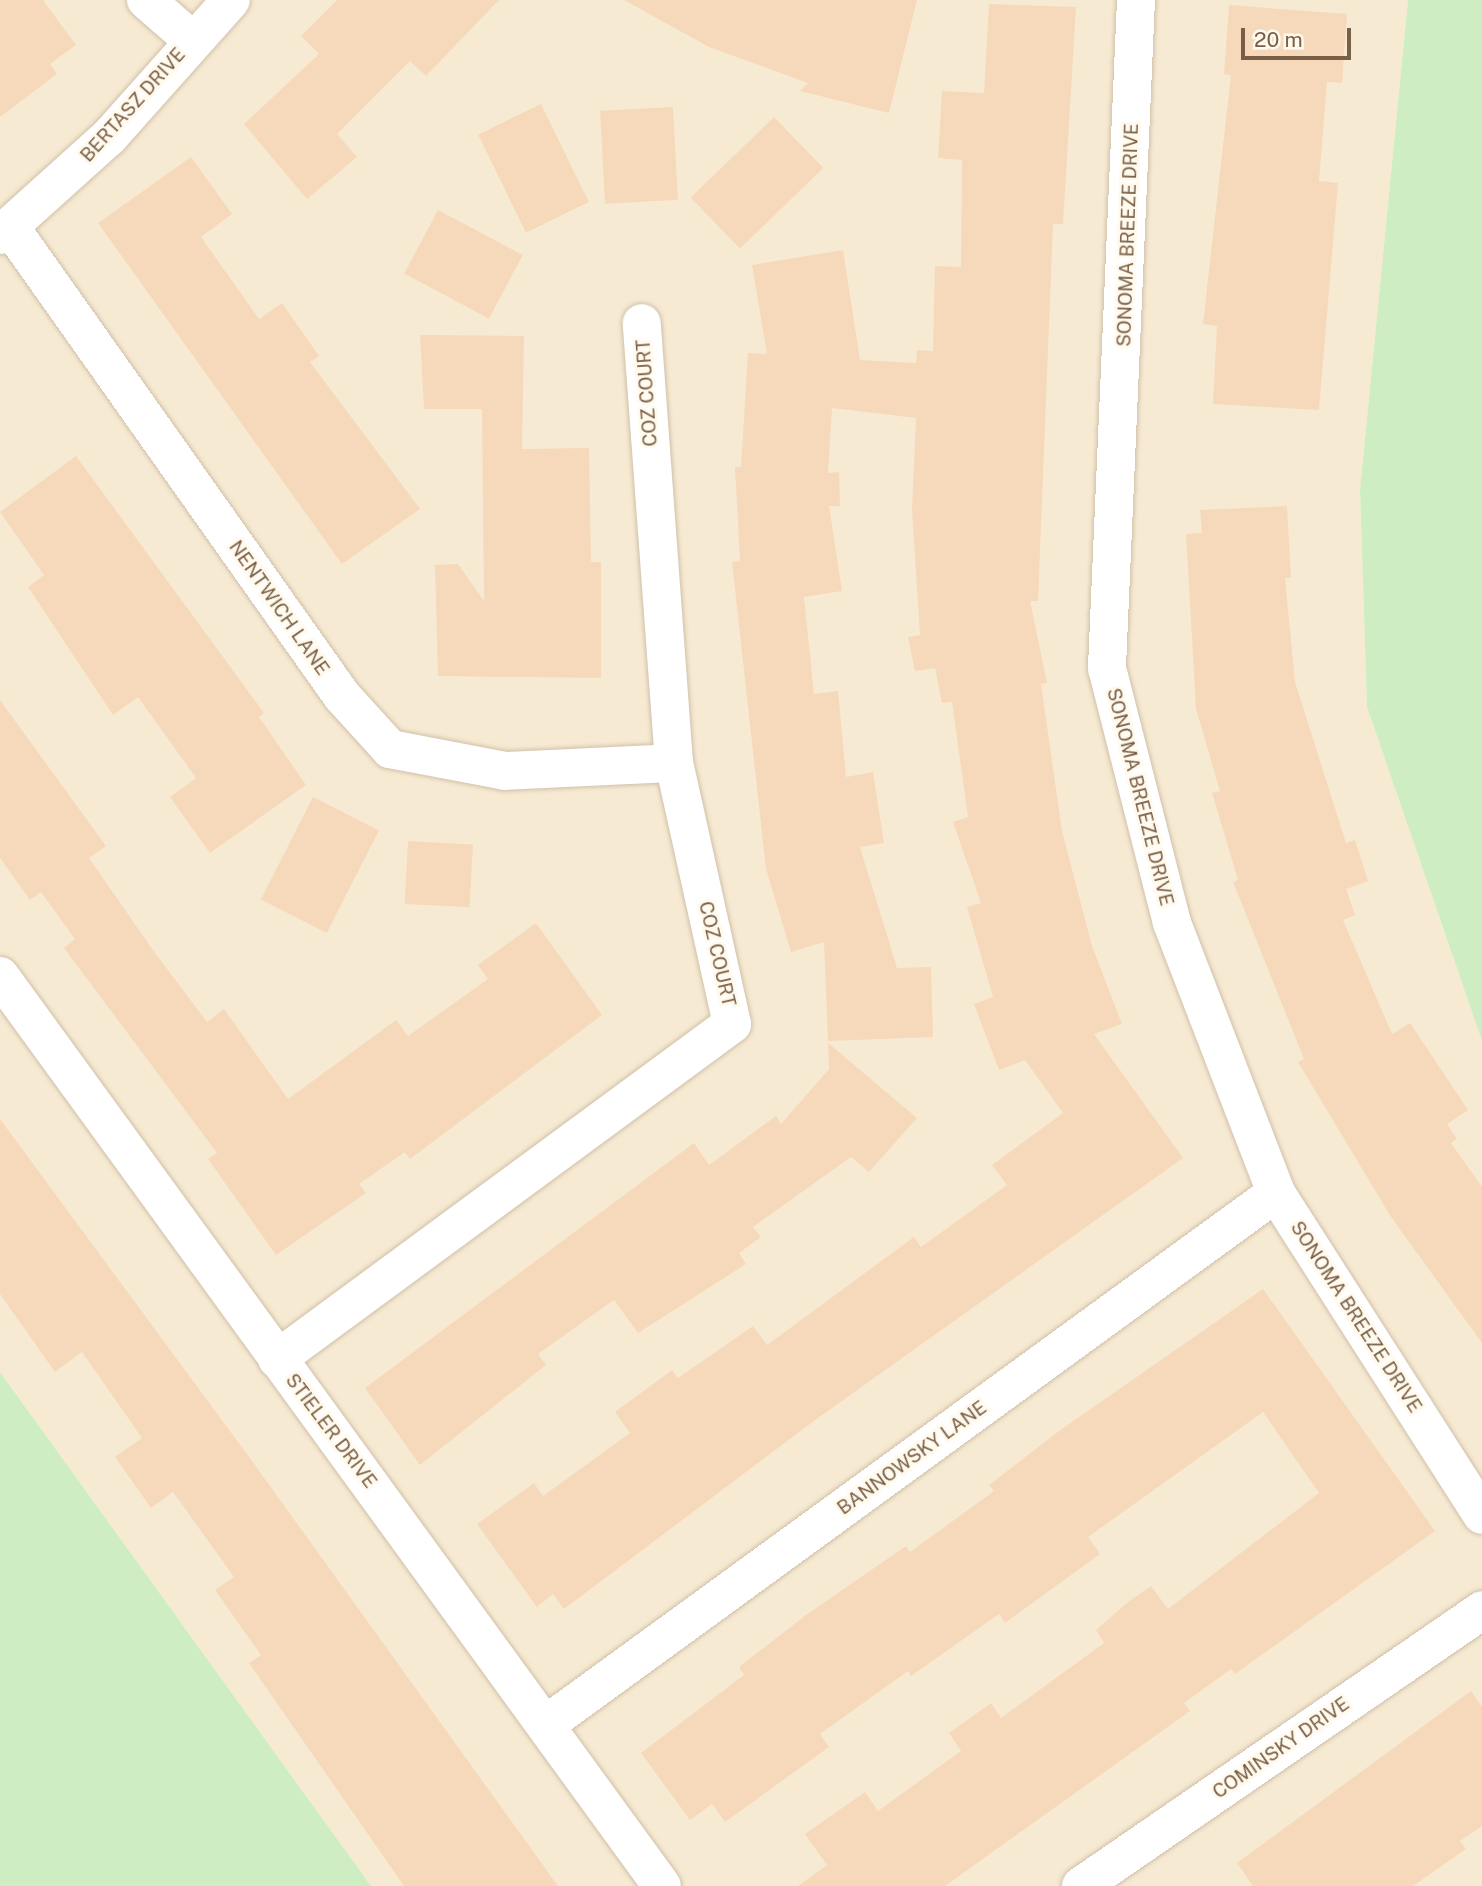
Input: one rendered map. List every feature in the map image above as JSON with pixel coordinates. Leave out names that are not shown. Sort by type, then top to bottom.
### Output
[{"type":"street","points":[[146,0],[192,40]]},
{"type":"street","name":"BERTASZ DRIVE","points":[[5,231],[109,137],[192,40],[231,0]]},
{"type":"street","name":"SONOMA BREEZE DRIVE","points":[[1136,0],[1107,668],[1172,923],[1276,1193],[1482,1515]]},
{"type":"street","name":"NENTWICH LANE","points":[[5,231],[342,696],[390,749],[505,771],[674,763]]},
{"type":"street","name":"COZ COURT","points":[[277,1359],[733,1024],[674,763],[642,323]]},
{"type":"street","name":"STIELER DRIVE","points":[[0,976],[277,1359],[548,1723],[662,1886]]},
{"type":"street","name":"BANNOWSKY LANE","points":[[548,1723],[1276,1193]]},
{"type":"street","name":"COMINSKY DRIVE","points":[[1081,1886],[1482,1609]]},
{"type":"shaded area","points":[[0,0],[1408,0],[1360,490],[1367,707],[1482,1041],[1482,1886],[371,1886],[0,1372]]},
{"type":"green space","points":[[1408,0],[1482,0],[1482,1041],[1367,707],[1360,490]]},
{"type":"green space","points":[[0,1372],[371,1886],[0,1886]]},
{"type":"building","points":[[0,0],[43,0],[76,45],[50,64],[57,74],[0,117]]},
{"type":"building","points":[[337,0],[499,0],[426,76],[410,61],[337,134],[357,157],[307,199],[244,124],[319,54],[301,36]]},
{"type":"building","points":[[624,0],[917,0],[889,113],[800,91],[808,83],[709,47]]},
{"type":"building","points":[[989,4],[1076,7],[1063,224],[1053,224],[1038,601],[1030,601],[1047,683],[1041,684],[1062,831],[1092,946],[1122,1024],[1094,1034],[1183,1158],[818,1418],[564,1609],[553,1594],[537,1607],[477,1524],[534,1483],[543,1496],[630,1433],[615,1412],[672,1370],[678,1378],[753,1326],[767,1345],[914,1237],[921,1247],[1007,1185],[992,1165],[1063,1113],[1025,1060],[999,1070],[974,1004],[993,997],[967,907],[981,903],[953,822],[968,817],[952,702],[942,703],[935,668],[915,671],[908,637],[920,635],[912,510],[916,418],[832,408],[828,473],[839,472],[840,506],[829,506],[842,591],[804,597],[814,694],[838,691],[846,777],[873,772],[884,843],[860,847],[897,968],[931,967],[933,1037],[828,1041],[824,942],[791,952],[766,869],[732,562],[740,561],[735,467],[741,467],[748,353],[767,354],[752,265],[843,250],[860,360],[916,363],[917,350],[933,351],[935,266],[961,267],[962,160],[938,158],[942,91],[984,93]]},
{"type":"building","points":[[1229,5],[1347,14],[1342,83],[1327,82],[1319,181],[1338,183],[1319,410],[1213,404],[1217,326],[1203,324],[1231,75],[1224,74]]},
{"type":"building","points":[[541,104],[589,202],[526,233],[478,135]]},
{"type":"building","points":[[673,107],[678,200],[605,204],[600,111]]},
{"type":"building","points":[[774,117],[823,168],[740,249],[691,198]]},
{"type":"building","points":[[191,157],[232,214],[201,237],[259,319],[282,303],[319,356],[310,362],[420,509],[342,564],[98,223]]},
{"type":"building","points":[[438,210],[523,255],[489,319],[404,274]]},
{"type":"building","points":[[420,335],[524,336],[522,449],[589,448],[591,562],[601,562],[601,678],[438,676],[435,565],[458,564],[484,601],[482,409],[424,409]]},
{"type":"building","points":[[76,456],[264,713],[259,717],[306,785],[210,853],[170,797],[196,778],[138,697],[113,715],[28,587],[44,575],[0,512]]},
{"type":"building","points":[[1287,506],[1291,578],[1285,578],[1295,682],[1346,843],[1355,840],[1368,881],[1346,889],[1355,915],[1343,920],[1392,1034],[1410,1023],[1468,1110],[1447,1124],[1457,1139],[1451,1143],[1482,1187],[1482,1343],[1391,1217],[1298,1062],[1304,1059],[1233,882],[1238,880],[1212,793],[1220,791],[1196,709],[1186,534],[1202,533],[1200,510]]},
{"type":"building","points":[[0,700],[106,846],[89,858],[155,953],[207,1022],[224,1009],[288,1099],[396,1020],[408,1036],[488,979],[478,965],[536,923],[602,1015],[410,1159],[405,1152],[359,1184],[366,1193],[276,1255],[208,1159],[217,1153],[64,948],[75,939],[41,892],[30,900],[0,858]]},
{"type":"building","points":[[313,797],[379,831],[327,933],[261,899]]},
{"type":"building","points":[[408,841],[473,844],[470,907],[405,904]]},
{"type":"building","points":[[828,1043],[917,1118],[869,1172],[851,1157],[753,1227],[761,1237],[739,1253],[746,1264],[638,1333],[614,1300],[538,1354],[546,1365],[420,1465],[365,1388],[694,1143],[709,1165],[776,1116],[781,1124],[829,1069]]},
{"type":"building","points":[[0,1119],[252,1461],[558,1886],[404,1886],[249,1663],[261,1655],[215,1590],[234,1577],[173,1492],[151,1508],[115,1457],[142,1438],[82,1352],[55,1372],[0,1294]]},
{"type":"building","points":[[1263,1289],[1435,1531],[1235,1674],[1231,1669],[1184,1703],[1190,1711],[945,1886],[798,1886],[827,1865],[805,1834],[865,1792],[878,1811],[961,1751],[949,1733],[991,1703],[1001,1718],[1104,1643],[1096,1630],[1128,1602],[1151,1586],[1168,1609],[1319,1493],[1263,1412],[1088,1537],[1100,1554],[1005,1623],[999,1614],[911,1676],[908,1671],[820,1734],[829,1747],[725,1822],[712,1804],[690,1820],[641,1753],[744,1675],[739,1667],[806,1615],[906,1546],[910,1552],[994,1491],[989,1485],[1059,1431]]},
{"type":"building","points":[[1471,1691],[1482,1707],[1482,1826],[1460,1841],[1466,1849],[1413,1886],[1253,1886],[1237,1863]]}]
